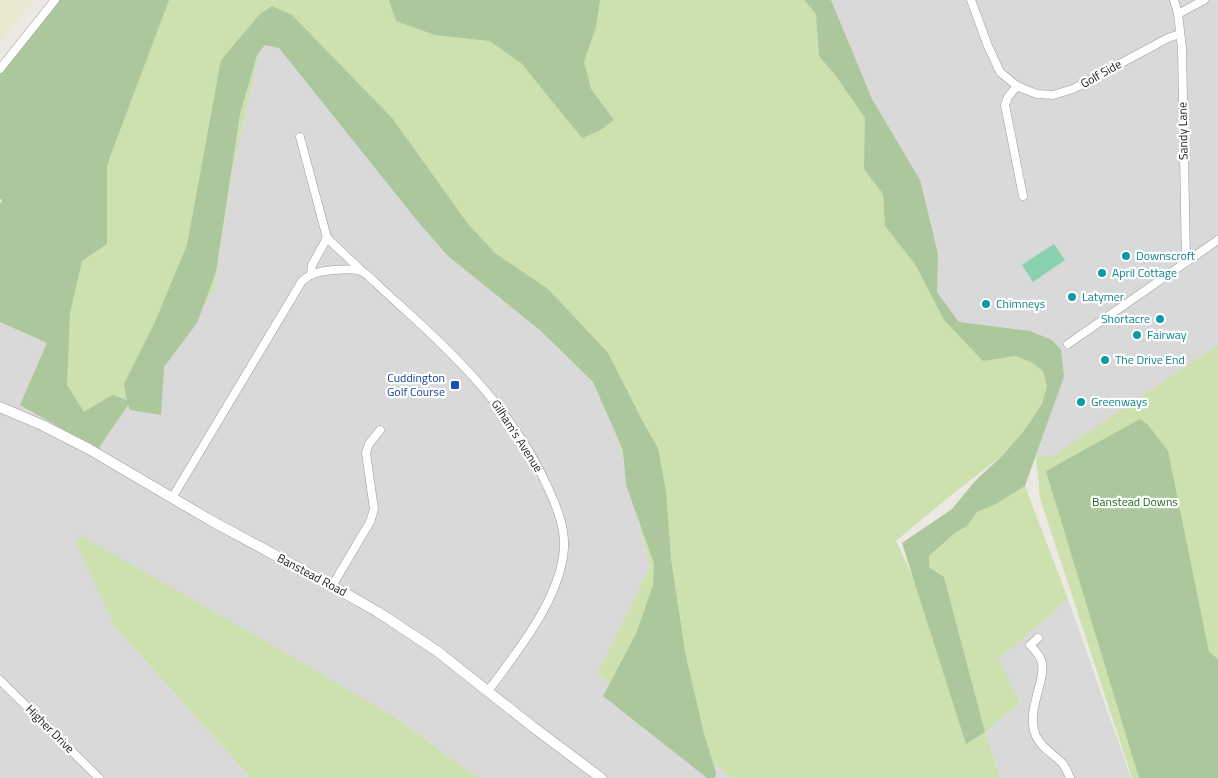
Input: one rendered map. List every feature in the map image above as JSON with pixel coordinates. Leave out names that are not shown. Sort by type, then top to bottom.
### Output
[{"type":"street","points":[[0,69],[55,0]]},
{"type":"street","name":"Golf Side","points":[[971,0],[1000,72],[1017,86],[1045,95],[1063,93],[1073,89],[1168,38],[1180,34]]},
{"type":"street","name":"Sandy Lane","points":[[1174,0],[1178,14],[1182,48],[1186,262]]},
{"type":"street","points":[[1178,14],[1204,0]]},
{"type":"street","points":[[1017,86],[1008,97],[1005,105],[1024,196]]},
{"type":"street","points":[[300,137],[327,238],[312,265],[311,275]]},
{"type":"street","name":"Gilham's Avenue","points":[[327,238],[423,326],[488,393],[517,432],[536,464],[561,520],[564,535],[562,563],[550,596],[531,632],[513,659],[488,690]]},
{"type":"street","points":[[1068,344],[1218,240]]},
{"type":"street","points":[[172,498],[302,282],[311,275],[326,271],[342,269],[362,271]]},
{"type":"street","name":"Banstead Road","points":[[0,408],[64,436],[218,525],[378,612],[437,651],[601,778]]},
{"type":"street","points":[[332,586],[373,516],[374,509],[366,453],[369,444],[380,430]]},
{"type":"street","points":[[1038,638],[1030,645],[1038,654],[1043,666],[1032,716],[1033,725],[1039,741],[1062,764],[1070,778]]},
{"type":"street","name":"Higher Drive","points":[[0,680],[99,778]]},
{"type":"shaded area","points":[[824,0],[1218,0],[1218,345],[1051,458],[1036,456],[1064,377],[983,361],[929,289]]},
{"type":"shaded area","points":[[265,27],[572,343],[608,399],[650,567],[597,674],[732,778],[478,778],[396,718],[115,627],[251,778],[0,778],[0,322],[47,343],[21,405],[131,401],[214,290],[232,172]]},
{"type":"shaded area","points":[[1068,599],[1131,778],[1000,778],[985,732],[1020,703],[998,659]]},
{"type":"green space","points":[[0,0],[35,0],[0,43]]},
{"type":"green space","points":[[51,0],[169,0],[107,165],[107,244],[82,261],[70,313],[67,385],[84,412],[112,395],[127,400],[124,384],[155,322],[187,245],[221,60],[260,14],[272,6],[292,15],[392,118],[468,224],[495,253],[548,289],[608,353],[658,448],[666,491],[671,559],[685,652],[703,730],[716,773],[715,778],[707,778],[603,696],[636,634],[653,585],[654,563],[626,485],[623,450],[593,382],[541,331],[448,256],[419,223],[279,48],[265,45],[257,55],[240,114],[216,272],[197,323],[164,367],[161,415],[130,410],[128,405],[98,449],[20,405],[47,343],[0,322],[0,204],[2,200],[0,199],[0,66]]},
{"type":"green space","points":[[119,0],[824,0],[929,289],[983,361],[1016,356],[1033,363],[1043,371],[1047,386],[1042,404],[1026,428],[1004,454],[896,541],[984,728],[944,577],[929,567],[929,556],[955,533],[967,526],[977,512],[996,504],[1025,486],[1068,599],[999,659],[1020,703],[985,732],[1000,778],[732,778],[597,674],[650,567],[608,399],[572,343],[265,28],[232,172],[214,290],[173,354],[104,421],[20,405],[47,343]]},
{"type":"green space","points":[[389,0],[600,0],[596,27],[584,62],[591,89],[614,120],[599,131],[582,138],[522,64],[490,41],[435,35],[396,21]]},
{"type":"green space","points":[[804,0],[831,0],[872,99],[920,180],[938,254],[937,292],[959,322],[1030,331],[1052,340],[1061,350],[1064,377],[1025,486],[996,504],[977,512],[967,526],[955,533],[929,556],[929,567],[944,577],[985,732],[966,744],[902,543],[952,509],[975,481],[1004,454],[1026,428],[1042,404],[1047,386],[1043,371],[1033,363],[1016,356],[983,361],[944,320],[915,264],[885,226],[883,194],[864,169],[865,118],[836,76],[819,56],[816,14]]},
{"type":"green space","points":[[1054,244],[1065,260],[1033,282],[1022,265]]},
{"type":"green space","name":"Banstead Downs","points":[[1218,345],[1218,778],[1132,778],[1040,498],[1036,456],[1051,457]]},
{"type":"green space","name":"Banstead Downs","points":[[1140,419],[1148,425],[1168,451],[1209,652],[1218,659],[1218,778],[1139,778],[1046,471]]},
{"type":"green space","points":[[80,535],[396,718],[478,778],[251,778],[115,627],[76,543]]},
{"type":"place","name":"Downscroft","points":[[1126,256]]},
{"type":"place","name":"April Cottage","points":[[1102,273]]},
{"type":"place","name":"Latymer","points":[[1072,297]]},
{"type":"place","name":"Chimneys","points":[[986,304]]},
{"type":"place","name":"Shortacre","points":[[1160,319]]},
{"type":"place","name":"Fairway","points":[[1137,335]]},
{"type":"place","name":"The Drive End","points":[[1105,360]]},
{"type":"place","name":"Cuddington Golf Course","points":[[455,385]]},
{"type":"place","name":"Greenways","points":[[1081,402]]}]
